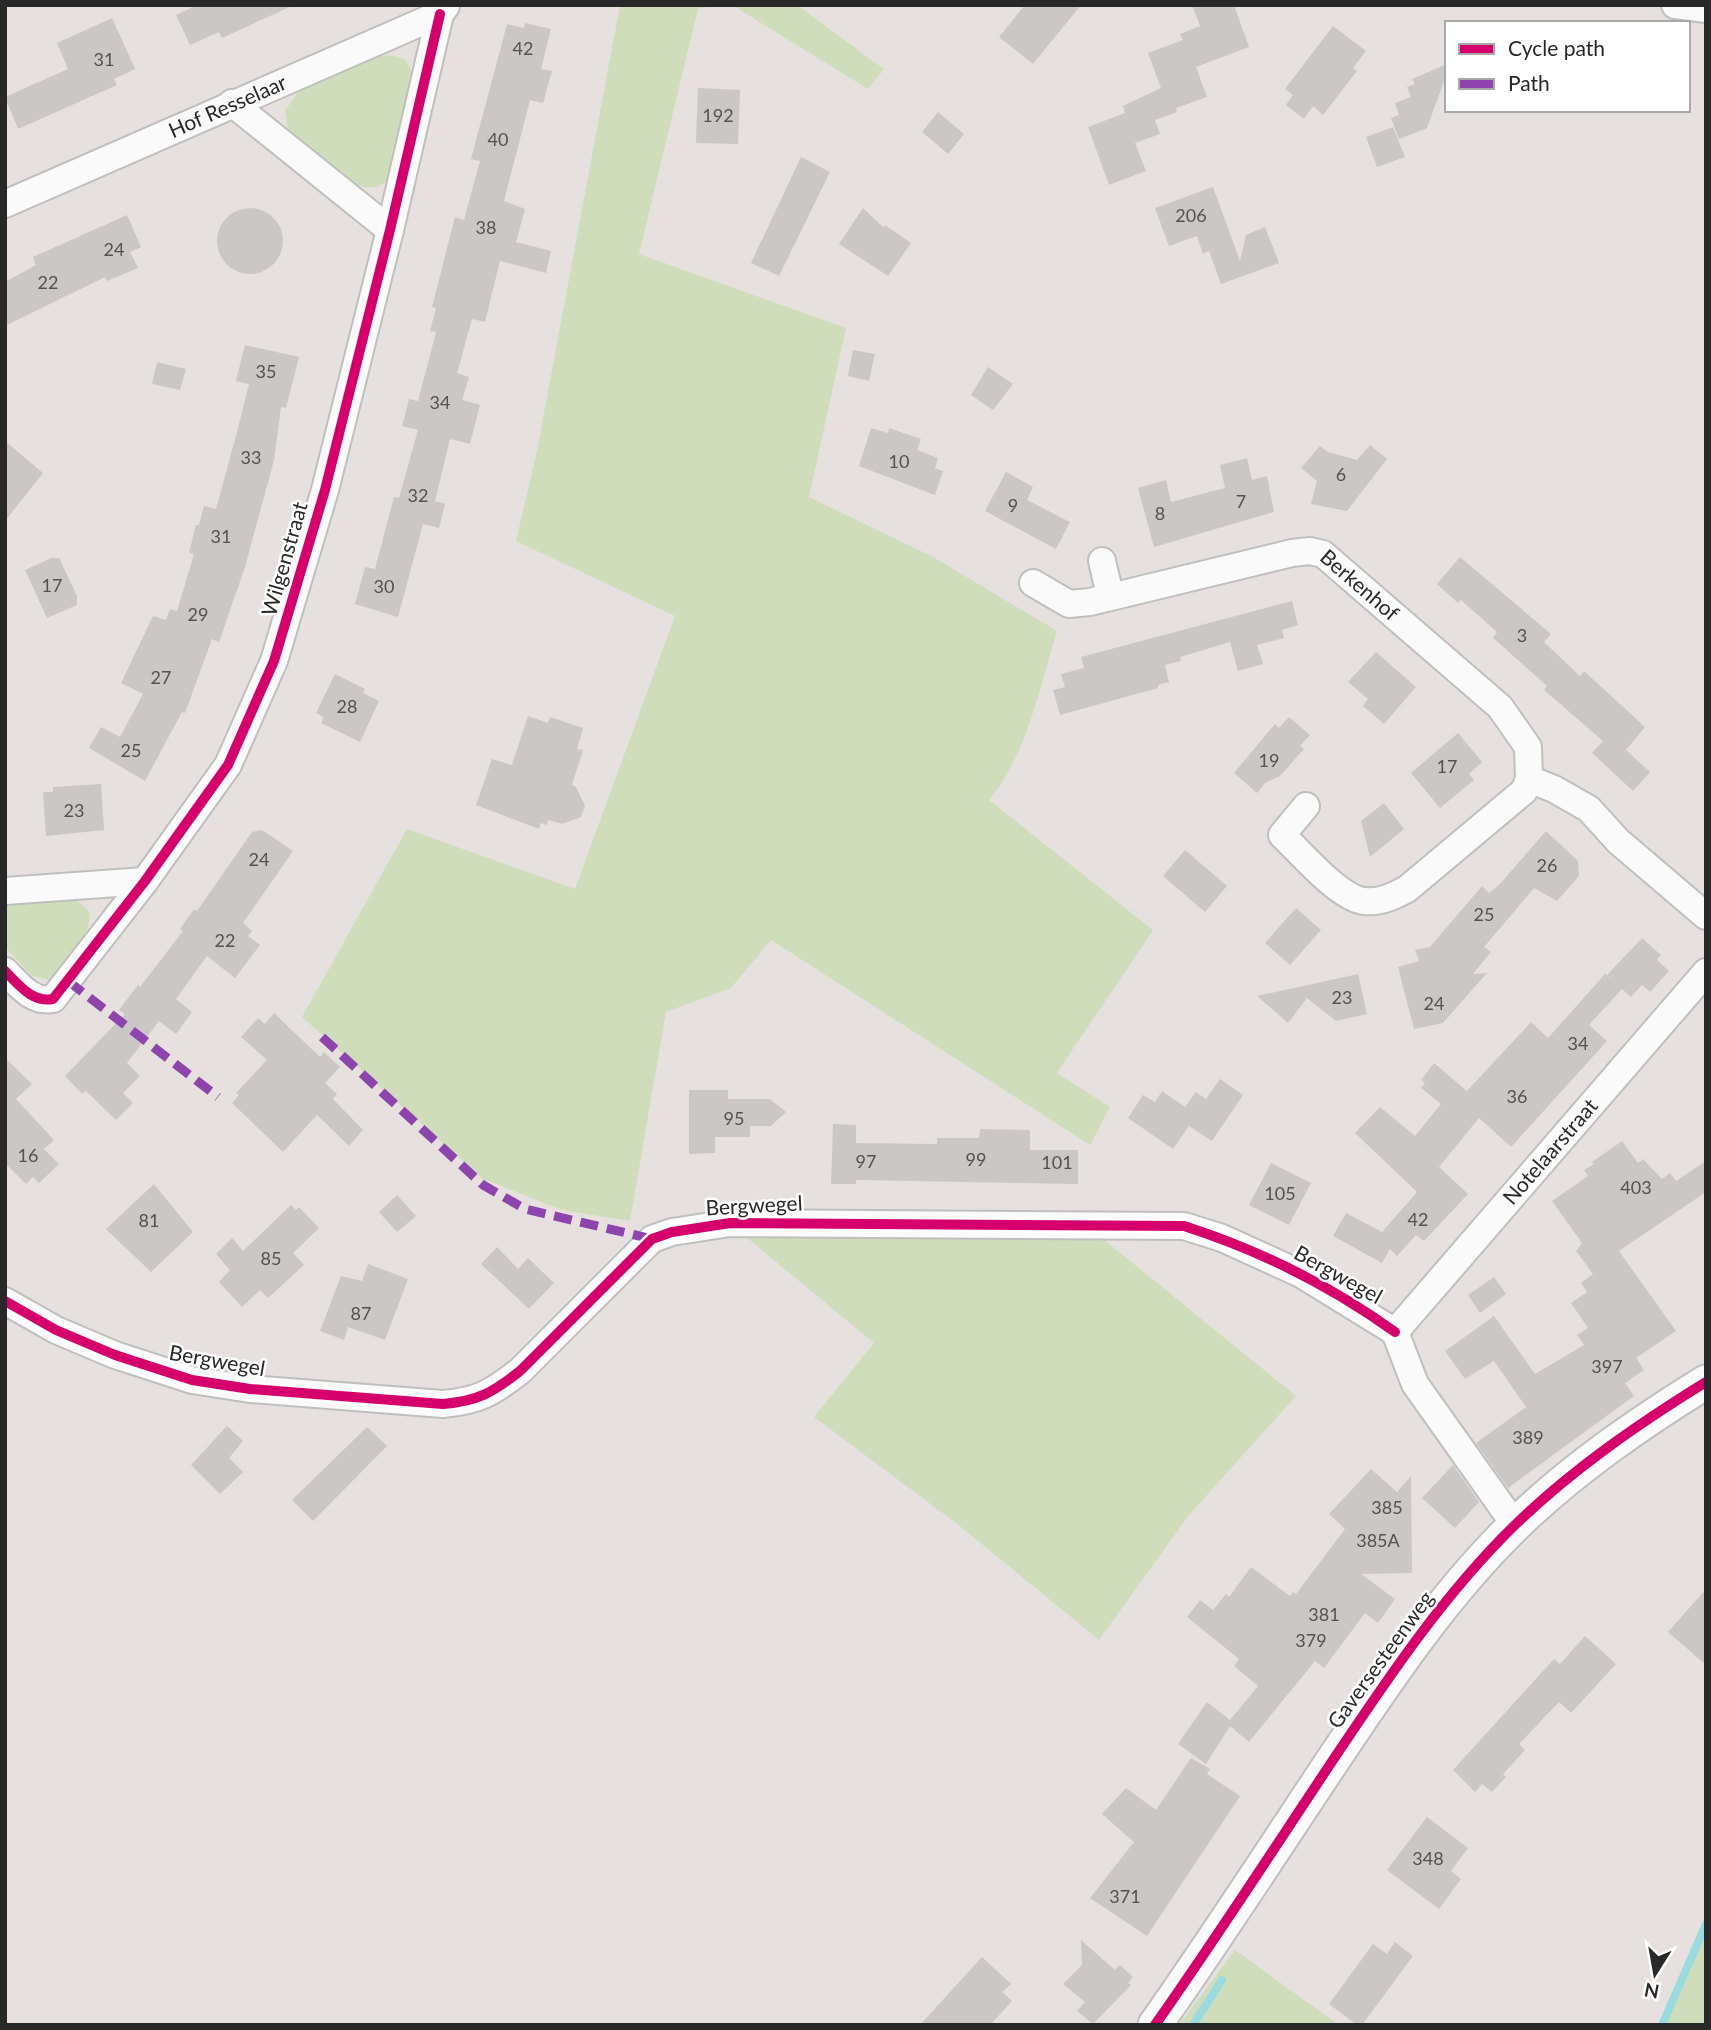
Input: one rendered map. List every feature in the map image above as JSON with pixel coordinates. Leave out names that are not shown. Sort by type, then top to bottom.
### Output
[{"type":"street","points":[[1675,5],[1706,9]]},
{"type":"street","name":"Hof Resselaar","points":[[5,204],[444,10]]},
{"type":"street","name":"Wilgenstraat","points":[[5,971],[27,994],[43,1001],[53,999],[145,881],[228,765],[274,661],[325,490],[444,10]]},
{"type":"street","points":[[232,103],[390,230]]},
{"type":"street","name":"Berkenhof","points":[[1033,583],[1069,604],[1090,602],[1292,553],[1310,551],[1323,554],[1500,707],[1528,747],[1529,779]]},
{"type":"street","points":[[1102,561],[1110,596]]},
{"type":"street","points":[[1306,806],[1282,835],[1345,893],[1364,901],[1387,900],[1407,890],[1510,803],[1524,791],[1529,779],[1555,789],[1589,809],[1618,841],[1706,916]]},
{"type":"street","points":[[5,891],[145,881]]},
{"type":"street","name":"Notelaarstraat","points":[[1395,1332],[1706,972]]},
{"type":"street","name":"Bergwegel","points":[[5,1301],[55,1330],[108,1352],[192,1380],[250,1389],[443,1404],[474,1401],[499,1387],[520,1371],[652,1240],[672,1232],[730,1223],[1184,1226],[1222,1238],[1301,1275],[1395,1332],[1415,1384],[1515,1525]]},
{"type":"street","name":"Gaversesteenweg","points":[[1155,2025],[1404,1655],[1460,1585],[1515,1525],[1580,1467],[1706,1382]]},
{"type":"green space","points":[[620,5],[716,5],[698,9],[639,254],[846,328],[809,497],[933,557],[1057,631],[1023,741],[1002,782],[989,800],[1153,930],[1057,1073],[1110,1107],[1090,1145],[771,940],[731,988],[666,1012],[630,1221],[562,1210],[483,1179],[302,1017],[407,829],[575,889],[675,616],[516,541],[537,451]]},
{"type":"green space","points":[[732,5],[797,5],[884,69],[868,89]]},
{"type":"green space","points":[[389,55],[405,59],[413,73],[391,175],[381,185],[368,187],[355,184],[341,176],[294,136],[288,129],[285,111],[298,92],[375,57]]},
{"type":"green space","points":[[71,898],[86,908],[89,916],[89,925],[84,935],[49,980],[31,975],[5,947],[5,900]]},
{"type":"green space","points":[[740,1232],[1097,1234],[1296,1396],[1189,1515],[1099,1640],[956,1523],[814,1417],[874,1343]]},
{"type":"green space","points":[[1706,1924],[1706,2025],[1662,2025],[1667,2014]]},
{"type":"green space","points":[[1235,1950],[1339,2025],[1179,2025]]},
{"type":"building","points":[[197,5],[294,5],[222,38],[219,32],[190,45],[176,15]]},
{"type":"building","points":[[1025,5],[1081,5],[1033,64],[999,37]]},
{"type":"building","points":[[1192,5],[1234,5],[1249,47],[1196,67],[1207,97],[1176,108],[1177,112],[1155,120],[1160,134],[1135,143],[1146,171],[1109,185],[1088,127],[1125,113],[1123,106],[1161,88],[1148,53],[1183,40],[1180,34],[1200,26]]},
{"type":"building","points":[[112,18],[135,69],[114,79],[117,85],[18,129],[5,97],[68,69],[57,43]]},
{"type":"building","points":[[525,23],[551,29],[541,69],[552,71],[543,103],[530,100],[504,201],[525,209],[516,242],[551,251],[546,273],[500,261],[485,322],[472,319],[457,373],[469,377],[462,400],[480,405],[470,444],[450,439],[435,501],[445,504],[439,528],[423,524],[398,617],[355,604],[365,567],[375,569],[394,497],[399,498],[418,430],[402,426],[409,399],[418,401],[436,332],[430,331],[436,308],[432,307],[455,217],[464,220],[480,161],[471,159],[507,24],[524,28]]},
{"type":"building","points":[[1333,26],[1366,51],[1353,68],[1357,71],[1323,115],[1313,106],[1304,119],[1286,105],[1293,95],[1285,89]]},
{"type":"building","points":[[1445,65],[1445,78],[1427,128],[1399,139],[1391,118],[1399,115],[1395,103],[1411,97],[1407,87],[1415,84],[1412,79]]},
{"type":"building","points":[[698,88],[740,90],[738,144],[696,143]]},
{"type":"building","points":[[938,112],[964,134],[948,154],[922,132]]},
{"type":"building","points":[[1393,127],[1405,157],[1377,167],[1366,137]]},
{"type":"building","points":[[801,157],[830,172],[779,276],[751,263]]},
{"type":"building","points":[[1213,187],[1240,261],[1246,235],[1265,227],[1279,263],[1221,284],[1209,251],[1203,254],[1197,236],[1169,246],[1155,208]]},
{"type":"building","points":[[250,208],[263,211],[273,218],[280,228],[283,241],[280,254],[273,264],[263,271],[250,274],[237,271],[227,264],[220,254],[217,241],[220,228],[227,218],[237,211]]},
{"type":"building","points":[[863,208],[884,228],[885,225],[911,243],[888,276],[839,244]]},
{"type":"building","points":[[127,215],[141,247],[130,252],[138,268],[107,281],[105,277],[5,326],[5,282],[36,265],[33,257]]},
{"type":"building","points":[[245,345],[299,357],[286,408],[281,407],[274,460],[245,567],[219,642],[212,639],[185,713],[182,712],[145,781],[89,748],[101,727],[120,737],[143,694],[121,683],[153,616],[166,620],[170,609],[177,611],[194,554],[189,553],[196,525],[199,525],[204,506],[216,509],[237,432],[249,384],[236,381]]},
{"type":"building","points":[[853,350],[875,354],[869,381],[848,376]]},
{"type":"building","points":[[157,362],[186,369],[180,390],[152,384]]},
{"type":"building","points":[[988,367],[1013,384],[993,410],[971,395]]},
{"type":"building","points":[[871,428],[888,433],[889,428],[921,439],[917,450],[938,458],[935,468],[943,471],[935,495],[859,466]]},
{"type":"building","points":[[5,441],[43,473],[5,521]]},
{"type":"building","points":[[1370,445],[1387,459],[1347,511],[1311,504],[1317,481],[1301,468],[1320,446],[1328,452],[1357,460]]},
{"type":"building","points":[[1247,458],[1252,480],[1267,476],[1274,512],[1154,547],[1138,488],[1166,480],[1171,502],[1225,488],[1220,465]]},
{"type":"building","points":[[1006,472],[1033,487],[1027,500],[1070,522],[1056,549],[985,511]]},
{"type":"building","points":[[1460,557],[1551,634],[1544,642],[1580,676],[1584,671],[1645,727],[1626,750],[1650,772],[1633,791],[1592,753],[1603,741],[1544,690],[1547,686],[1493,638],[1497,632],[1461,600],[1458,603],[1437,584]]},
{"type":"building","points":[[51,558],[59,558],[77,596],[77,605],[47,618],[25,570]]},
{"type":"building","points":[[1292,601],[1298,625],[1282,630],[1284,638],[1257,645],[1263,664],[1238,671],[1230,642],[1180,657],[1181,661],[1165,665],[1169,682],[1158,685],[1158,688],[1060,715],[1053,690],[1065,687],[1061,674],[1084,668],[1081,657]]},
{"type":"building","points":[[1376,652],[1416,687],[1384,724],[1363,706],[1368,699],[1348,682]]},
{"type":"building","points":[[335,674],[365,689],[363,693],[379,701],[360,742],[321,723],[324,717],[316,713]]},
{"type":"building","points":[[528,716],[548,723],[550,717],[583,728],[577,749],[583,750],[572,785],[576,787],[585,806],[581,817],[562,824],[548,820],[547,825],[541,823],[539,829],[476,805],[492,759],[512,765]]},
{"type":"building","points":[[1289,717],[1310,735],[1300,746],[1304,749],[1280,776],[1265,783],[1257,793],[1234,773],[1275,724],[1279,728]]},
{"type":"building","points":[[1458,733],[1482,762],[1469,774],[1474,780],[1440,808],[1411,773]]},
{"type":"building","points":[[101,784],[104,830],[46,836],[43,792],[53,792],[53,787]]},
{"type":"building","points":[[1384,803],[1404,829],[1370,857],[1361,821]]},
{"type":"building","points":[[262,830],[293,851],[243,923],[252,931],[248,936],[260,945],[235,978],[207,956],[176,999],[192,1012],[176,1034],[159,1021],[127,1063],[140,1076],[123,1093],[133,1103],[116,1120],[86,1091],[82,1094],[65,1076],[125,1014],[119,1010],[183,931],[180,929],[194,909],[197,911],[252,832]]},
{"type":"building","points":[[1546,831],[1578,861],[1579,876],[1557,901],[1534,888],[1484,947],[1491,952],[1473,974],[1487,973],[1443,1023],[1414,1029],[1398,967],[1419,961],[1415,950],[1430,947],[1482,886],[1489,893],[1500,884]]},
{"type":"building","points":[[1185,850],[1227,886],[1205,912],[1163,876]]},
{"type":"building","points":[[1296,908],[1321,930],[1290,965],[1265,943]]},
{"type":"building","points":[[1642,938],[1661,955],[1657,960],[1669,971],[1650,992],[1642,985],[1631,997],[1622,989],[1589,1025],[1607,1041],[1511,1147],[1479,1118],[1439,1167],[1468,1194],[1424,1241],[1416,1235],[1397,1256],[1390,1249],[1382,1263],[1333,1236],[1346,1213],[1382,1232],[1417,1192],[1355,1133],[1380,1107],[1415,1136],[1441,1104],[1421,1088],[1425,1083],[1421,1080],[1434,1063],[1467,1091],[1531,1022],[1548,1038],[1605,974],[1615,982],[1607,975]]},
{"type":"building","points":[[1358,974],[1367,1014],[1336,1021],[1307,998],[1288,1023],[1257,996]]},
{"type":"building","points":[[274,1013],[320,1057],[324,1052],[340,1067],[325,1083],[337,1094],[333,1099],[363,1130],[349,1146],[317,1115],[283,1152],[232,1103],[239,1095],[236,1093],[267,1060],[241,1037],[258,1018],[265,1024]]},
{"type":"building","points":[[5,1058],[32,1084],[16,1099],[54,1140],[44,1149],[59,1164],[39,1183],[33,1177],[26,1184],[5,1163]]},
{"type":"building","points":[[1220,1079],[1243,1095],[1212,1141],[1189,1126],[1173,1149],[1128,1118],[1143,1095],[1155,1102],[1162,1091],[1185,1107],[1196,1092],[1206,1099]]},
{"type":"building","points":[[689,1090],[728,1090],[728,1099],[770,1099],[786,1112],[771,1126],[750,1126],[750,1137],[715,1137],[715,1153],[689,1154]]},
{"type":"building","points":[[833,1124],[856,1125],[856,1143],[937,1144],[937,1138],[979,1138],[980,1129],[1030,1130],[1030,1150],[1078,1150],[1078,1184],[856,1180],[856,1184],[831,1184]]},
{"type":"building","points":[[1622,1141],[1638,1163],[1643,1159],[1662,1179],[1670,1173],[1676,1181],[1706,1161],[1706,1192],[1619,1251],[1676,1331],[1636,1358],[1644,1370],[1625,1383],[1634,1396],[1508,1488],[1476,1443],[1526,1407],[1494,1361],[1465,1379],[1445,1351],[1494,1316],[1535,1374],[1584,1345],[1577,1335],[1588,1328],[1571,1303],[1587,1292],[1581,1283],[1593,1274],[1576,1251],[1582,1243],[1552,1201],[1588,1176],[1584,1170]]},
{"type":"building","points":[[1271,1163],[1311,1183],[1289,1225],[1249,1205]]},
{"type":"building","points":[[154,1184],[193,1232],[151,1272],[106,1229]]},
{"type":"building","points":[[397,1195],[416,1216],[397,1232],[379,1212]]},
{"type":"building","points":[[291,1205],[296,1210],[299,1207],[319,1228],[293,1253],[304,1265],[268,1298],[260,1290],[242,1307],[219,1282],[230,1270],[216,1254],[232,1238],[243,1251]]},
{"type":"building","points":[[497,1247],[518,1269],[528,1258],[554,1283],[529,1309],[481,1264]]},
{"type":"building","points":[[368,1264],[408,1279],[385,1340],[348,1327],[344,1340],[320,1331],[341,1276],[362,1281]]},
{"type":"building","points":[[1494,1277],[1506,1294],[1480,1313],[1468,1295]]},
{"type":"building","points":[[227,1426],[243,1441],[229,1458],[243,1472],[220,1494],[191,1465]]},
{"type":"building","points":[[367,1427],[387,1446],[313,1521],[292,1500]]},
{"type":"building","points":[[1453,1465],[1479,1502],[1455,1528],[1422,1498]]},
{"type":"building","points":[[1371,1469],[1397,1492],[1411,1476],[1412,1573],[1361,1574],[1395,1599],[1378,1623],[1365,1613],[1324,1668],[1315,1661],[1249,1742],[1230,1726],[1206,1764],[1178,1744],[1207,1702],[1230,1720],[1258,1686],[1234,1666],[1239,1659],[1187,1617],[1200,1600],[1213,1610],[1226,1594],[1229,1597],[1251,1567],[1290,1596],[1293,1592],[1296,1594],[1345,1529],[1329,1514]]},
{"type":"building","points":[[1706,1589],[1706,1665],[1668,1632]]},
{"type":"building","points":[[1585,1636],[1616,1664],[1571,1713],[1559,1702],[1519,1744],[1525,1750],[1503,1774],[1506,1777],[1492,1792],[1482,1784],[1475,1792],[1453,1770],[1554,1659],[1560,1664]]},
{"type":"building","points":[[1191,1758],[1210,1769],[1207,1774],[1240,1796],[1147,1936],[1090,1898],[1134,1842],[1102,1814],[1126,1788],[1156,1810]]},
{"type":"building","points":[[1427,1817],[1468,1848],[1451,1871],[1461,1879],[1439,1909],[1387,1870]]},
{"type":"building","points":[[1081,1940],[1115,1970],[1120,1965],[1133,1977],[1128,1983],[1131,1985],[1093,2024],[1077,2011],[1085,2002],[1063,1984],[1082,1965]]},
{"type":"building","points":[[1395,1942],[1413,1956],[1362,2025],[1357,2025],[1329,2004],[1373,1944],[1387,1954]]},
{"type":"building","points":[[982,1957],[1011,1984],[1002,1992],[1012,2001],[990,2025],[920,2025]]},
{"type":"waterway","points":[[1662,2025],[1706,1924]]},
{"type":"waterway","points":[[1193,2025],[1222,1980]]},
{"type":"marked path","points":[[68,981],[218,1097]]},
{"type":"marked path","points":[[322,1037],[483,1185],[525,1209],[652,1239]]},
{"type":"cycle path","points":[[5,971],[32,996],[45,1000],[53,999],[145,881],[228,765],[274,661],[325,490],[390,230],[440,14]]},
{"type":"cycle path","points":[[5,1301],[56,1330],[115,1355],[192,1380],[250,1389],[443,1404],[475,1398],[510,1379],[652,1239],[672,1232],[730,1223],[1184,1226],[1240,1246],[1294,1271],[1346,1299],[1395,1332]]},
{"type":"cycle path","points":[[1155,2025],[1377,1696],[1442,1606],[1490,1550],[1560,1485],[1631,1431],[1706,1382]]}]
